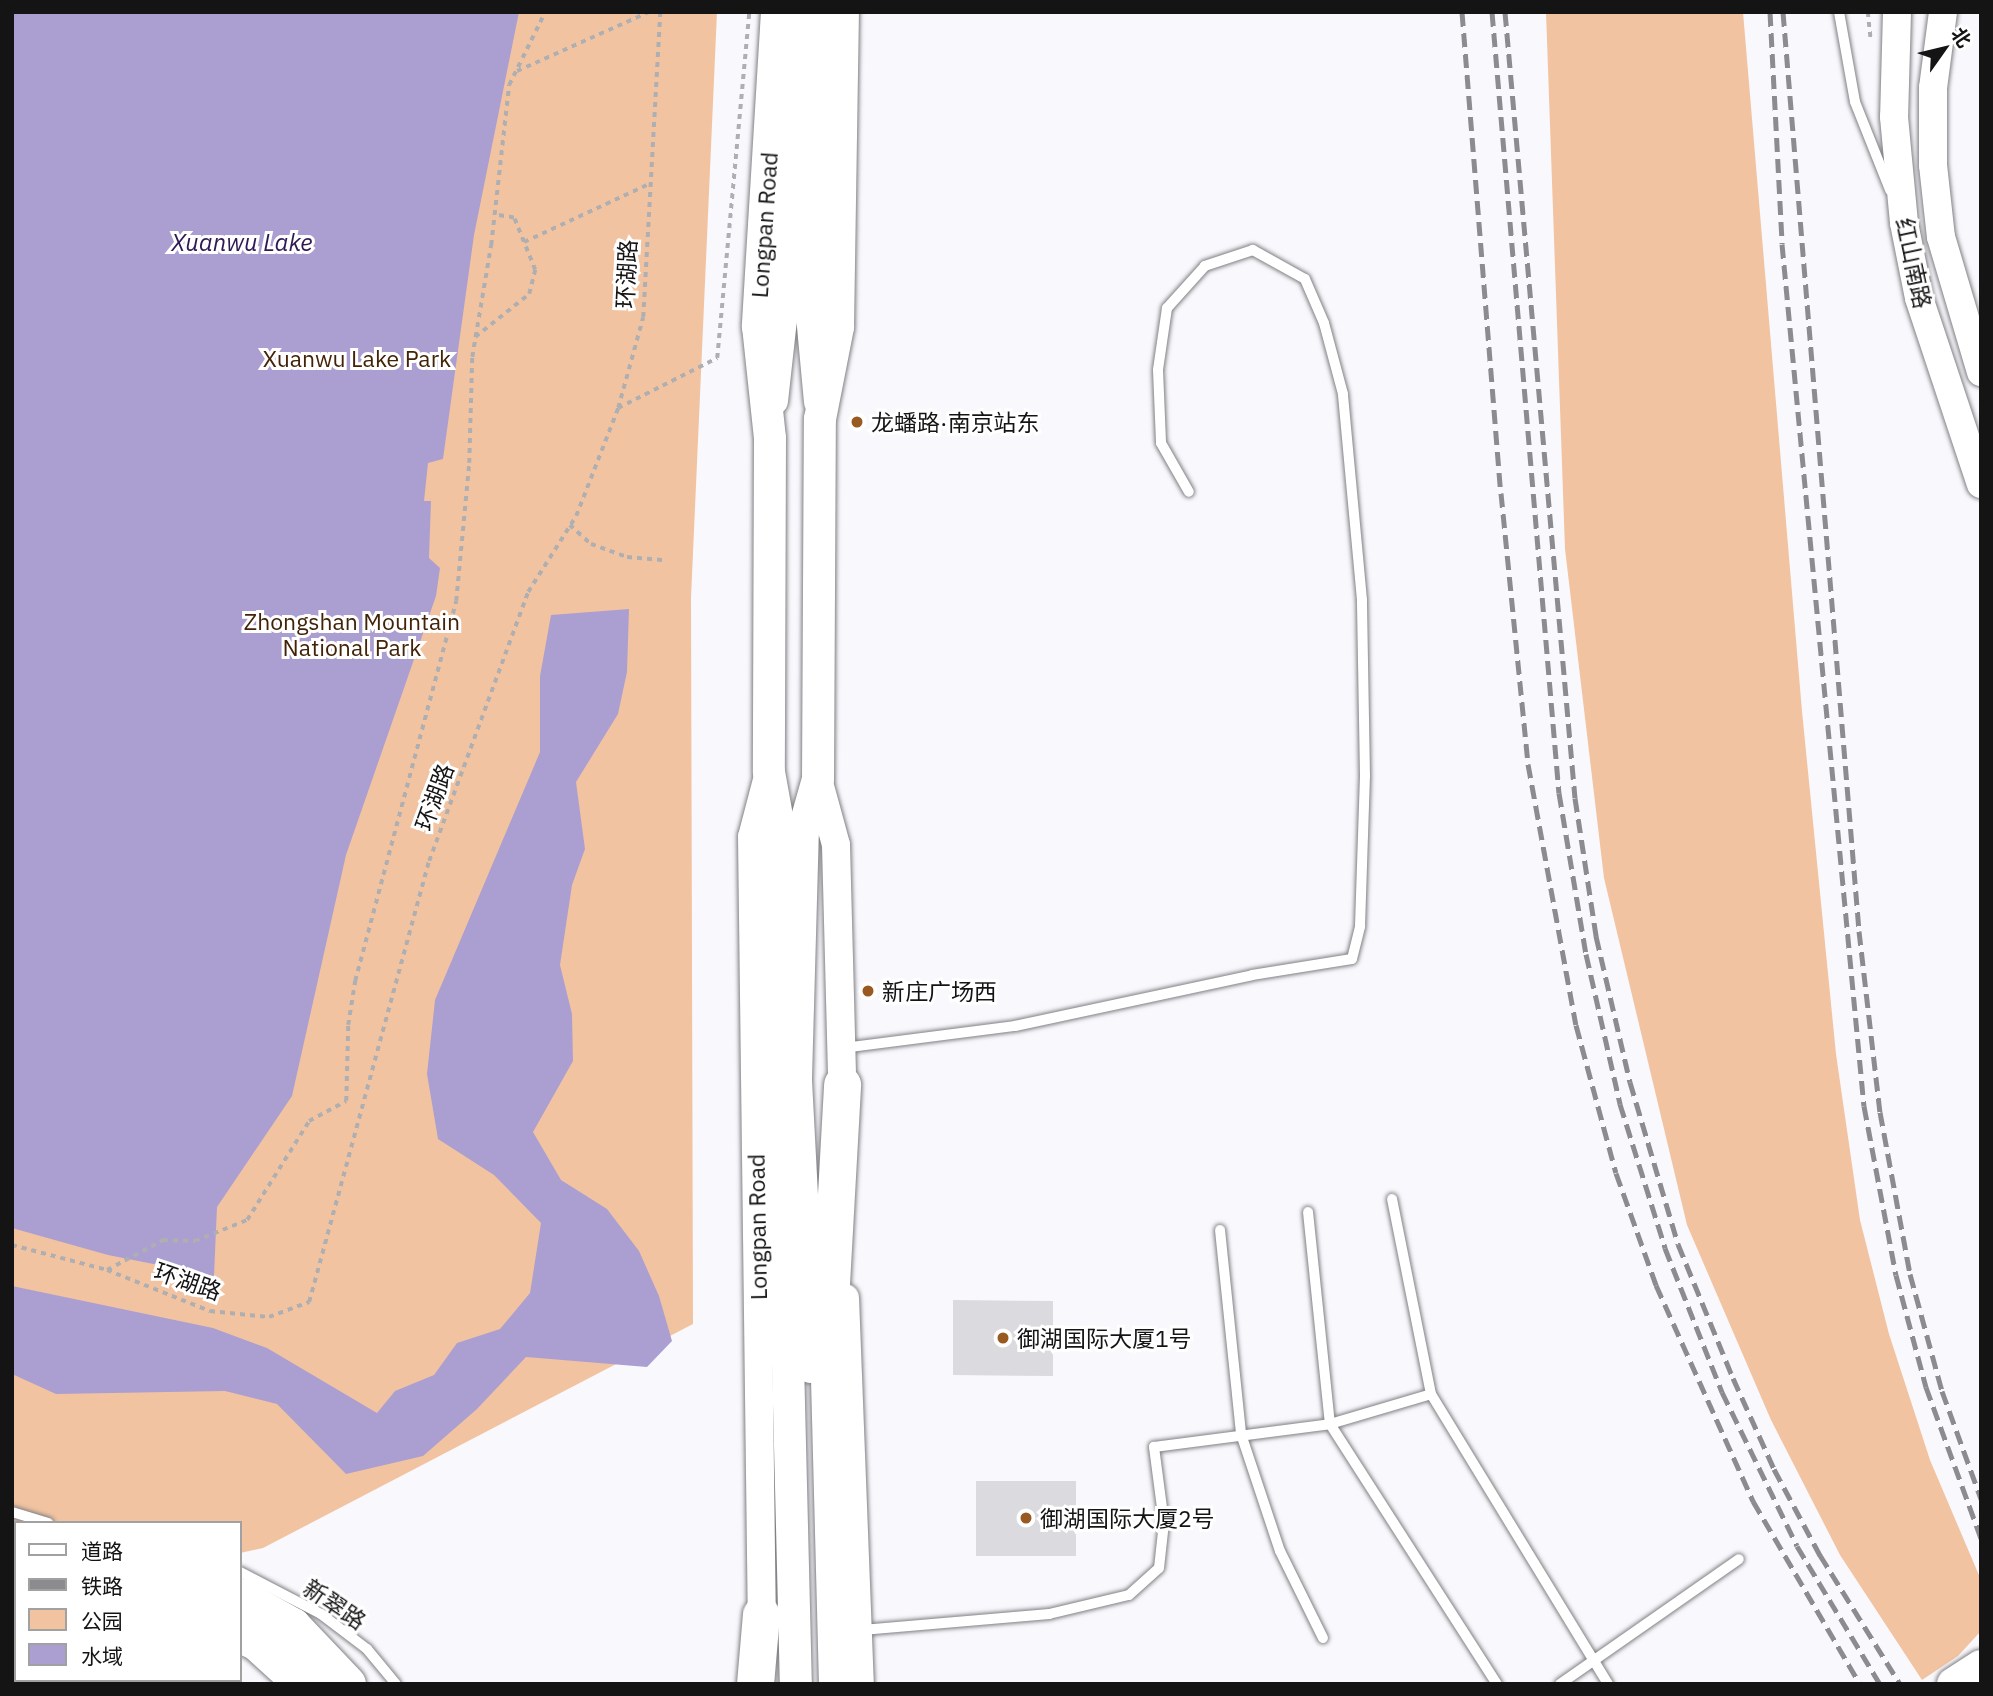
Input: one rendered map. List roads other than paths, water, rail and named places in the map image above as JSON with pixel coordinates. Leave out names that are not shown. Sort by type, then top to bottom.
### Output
[{"type":"highway","points":[[837,1684],[828,1337],[842,1066]]},
{"type":"highway","points":[[242,1598],[292,1626],[347,1684]]},
{"type":"highway","points":[[755,1684],[761,1614]]},
{"type":"highway","points":[[242,1635],[257,1642],[303,1684]]},
{"type":"main road","name":"Longpan Road","points":[[777,12],[758,326],[770,438],[769,772],[792,835],[796,1078],[807,1237],[820,1684]]},
{"type":"main road","name":"Longpan Road","points":[[796,1684],[787,1322],[773,1079],[792,835],[818,779],[820,419],[838,327],[843,12]]},
{"type":"main road","points":[[1953,1684],[1981,1666]]},
{"type":"street","name":"Longpan Road","points":[[795,12],[796,318],[820,419]]},
{"type":"street","name":"Longpan Road","points":[[770,438],[796,318],[820,12]]},
{"type":"street","name":"红山南路","points":[[1943,12],[1933,88],[1937,201],[1941,237],[1981,372]]},
{"type":"street","name":"红山南路","points":[[1896,19],[1894,117],[1904,223],[1919,298],[1981,484]]},
{"type":"street","name":"Longpan Road","points":[[763,1684],[752,837],[769,772]]},
{"type":"street","name":"Longpan Road","points":[[818,779],[836,845],[860,1684]]},
{"type":"lane","points":[[1839,12],[1855,102],[1904,223]]},
{"type":"lane","points":[[842,1066],[1252,975],[1352,959],[1360,926],[1365,776],[1362,600],[1345,408],[1324,323],[1305,279],[1253,250],[1206,266],[1167,308],[1158,370],[1161,443],[1189,492]]},
{"type":"lane","points":[[1392,1199],[1431,1394],[1608,1684]]},
{"type":"lane","points":[[1308,1212],[1331,1424],[1497,1684]]},
{"type":"lane","points":[[1220,1230],[1241,1434],[1280,1551],[1323,1637]]},
{"type":"lane","points":[[858,1631],[1049,1614],[1129,1595],[1159,1568],[1164,1523],[1154,1447],[1331,1424],[1431,1394]]},
{"type":"lane","points":[[12,1512],[41,1521]]},
{"type":"lane","points":[[1560,1684],[1739,1559]]},
{"type":"lane","name":"新翠路","points":[[242,1573],[321,1614],[367,1649],[396,1684]]},
{"type":"water","name":"Xuanwu Lake","points":[[12,12],[519,12],[474,235],[443,459],[428,463],[424,501],[431,501],[429,558],[440,568],[436,596],[346,855],[292,1096],[217,1207],[214,1276],[108,1255],[12,1228]]},
{"type":"water","points":[[629,609],[627,672],[618,714],[576,782],[585,849],[572,885],[560,965],[572,1014],[573,1061],[533,1132],[561,1180],[607,1209],[639,1251],[659,1296],[672,1341],[647,1367],[526,1357],[477,1409],[423,1456],[346,1474],[277,1404],[225,1391],[56,1394],[12,1374],[12,1286],[213,1328],[267,1348],[377,1413],[395,1391],[434,1375],[457,1343],[500,1329],[530,1293],[541,1223],[494,1175],[438,1139],[427,1074],[435,1000],[540,752],[540,676],[551,615]]},
{"type":"railway","points":[[1462,12],[1501,493],[1528,764],[1576,1025],[1616,1173],[1656,1285],[1753,1501],[1860,1684]]},
{"type":"railway","points":[[1492,12],[1559,793],[1586,954],[1620,1104],[1665,1248],[1722,1392],[1797,1546],[1880,1684]]},
{"type":"railway","points":[[1505,12],[1575,798],[1596,936],[1630,1082],[1678,1244],[1733,1378],[1774,1469],[1820,1555],[1900,1684]]},
{"type":"railway","points":[[1770,12],[1782,244],[1864,1106],[1896,1275],[1926,1387],[1981,1538]]},
{"type":"railway","points":[[1783,12],[1859,931],[1880,1112],[1910,1274],[1942,1391],[1981,1499]]},
{"type":"place","name":"龙蟠路·南京站东","points":[[857,422]]},
{"type":"place","name":"新庄广场西","points":[[868,991]]},
{"type":"place","name":"御湖国际大厦1号","points":[[1003,1338]]},
{"type":"place","name":"御湖国际大厦2号","points":[[1026,1518]]},
{"type":"park label","name":"Xuanwu Lake Park","points":[[357,358]]},
{"type":"park label","name":"Zhongshan Mountain National Park","points":[[352,634]]}]
